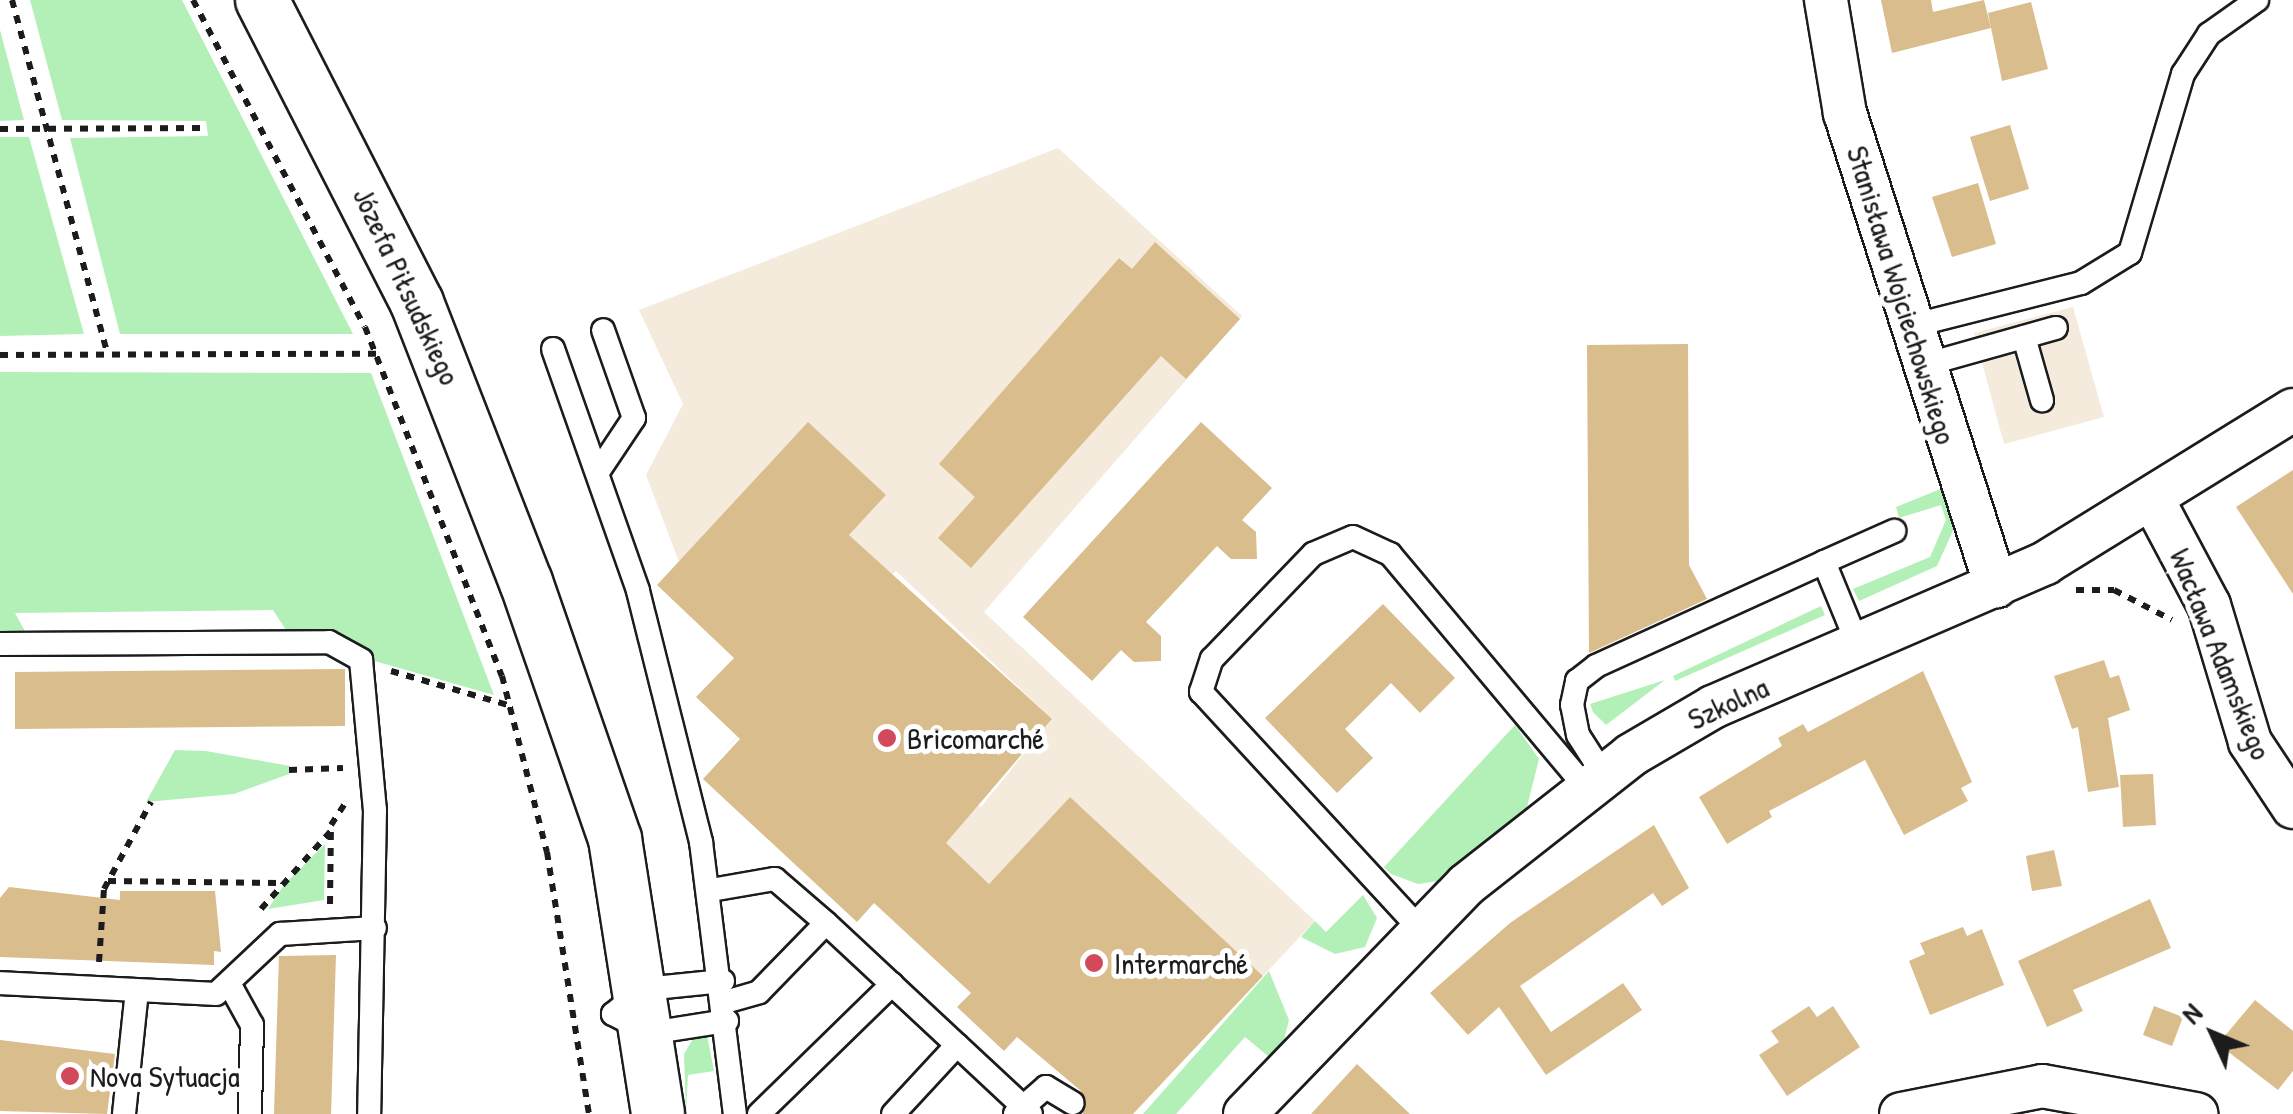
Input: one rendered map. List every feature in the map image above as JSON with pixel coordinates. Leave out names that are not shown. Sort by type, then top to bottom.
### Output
[{"type":"street","name":"Józefa Piłsudskiego","points":[[262,0],[418,304],[526,582],[658,1114]]},
{"type":"street","name":"Stanisława Wojciechowskiego","points":[[1826,0],[1845,113],[1996,586]]},
{"type":"street","name":"Szkolna","points":[[1245,1114],[1420,928],[1594,780],[1713,708],[1996,586],[2152,498],[2293,410]]},
{"type":"street","name":"Wacława Adamskiego","points":[[2152,498],[2209,605],[2250,742],[2293,808]]},
{"type":"street","name":"Józefa Piłsudskiego","points":[[626,1114],[635,1012]]},
{"type":"street","points":[[1901,1114],[2042,1086],[2196,1114]]},
{"type":"lane","points":[[1918,346],[2081,283],[2130,252],[2183,74],[2209,34],[2258,0]]},
{"type":"lane","points":[[1918,346],[2024,337],[2056,328]]},
{"type":"lane","points":[[598,472],[634,418],[603,330]]},
{"type":"lane","points":[[2024,337],[2042,400]]},
{"type":"lane","points":[[554,349],[598,472],[655,654],[711,890],[735,1114]]},
{"type":"lane","points":[[1594,780],[1574,722],[1580,676],[1894,531]]},
{"type":"lane","points":[[1420,928],[1201,692],[1212,660],[1313,554],[1352,537],[1390,554],[1594,780]]},
{"type":"lane","points":[[1824,562],[1858,646]]},
{"type":"lane","points":[[0,644],[329,642],[347,647],[368,666],[375,928],[369,1114]]},
{"type":"lane","points":[[711,890],[775,879],[958,1045],[1023,1111],[1046,1086],[1073,1103]]},
{"type":"lane","points":[[635,1012],[725,1001],[759,992],[826,923]]},
{"type":"lane","points":[[0,984],[205,995],[230,984],[280,934],[375,928]]},
{"type":"lane","points":[[230,984],[250,1018],[250,1114]]},
{"type":"lane","points":[[759,1114],[780,1102],[892,984]]},
{"type":"lane","points":[[124,1114],[137,991]]},
{"type":"lane","points":[[635,1012],[725,1001]]},
{"type":"lane","points":[[893,1114],[958,1045]]},
{"type":"path","points":[[12,0],[107,352]]},
{"type":"path","points":[[193,0],[319,227],[376,354],[510,705],[547,852],[588,1114]]},
{"type":"path","points":[[0,128],[204,128]]},
{"type":"path","points":[[0,355],[376,354]]},
{"type":"path","points":[[2060,590],[2114,590],[2191,630]]},
{"type":"path","points":[[368,666],[510,705]]},
{"type":"path","points":[[289,770],[355,768]]},
{"type":"path","points":[[276,912],[258,914],[280,882],[331,831],[355,788]]},
{"type":"path","points":[[108,970],[98,954],[108,881],[152,802]]},
{"type":"path","points":[[312,909],[330,908],[331,831]]},
{"type":"path","points":[[108,881],[280,882]]},
{"type":"shaded area","points":[[1058,148],[1242,316],[984,612],[1315,921],[1263,976],[1070,797],[989,884],[939,837],[974,802],[981,807],[1052,719],[896,571],[700,776],[890,573],[849,535],[886,495],[679,562],[646,475],[683,404],[639,310]]},
{"type":"shaded area","points":[[2073,307],[2104,417],[2004,444],[1974,333]]},
{"type":"green space","points":[[30,0],[182,0],[353,334],[120,334],[70,138],[208,136],[206,121],[62,120]]},
{"type":"green space","points":[[0,30],[24,120],[0,121]]},
{"type":"green space","points":[[0,137],[29,137],[84,334],[0,336]]},
{"type":"green space","points":[[0,372],[371,373],[494,695],[371,660],[346,636],[286,630],[273,610],[15,613],[26,633],[0,634]]},
{"type":"green space","points":[[1943,488],[1956,524],[1937,566],[1859,601],[1853,589],[1930,557],[1946,520],[1941,505],[1899,518],[1896,507]]},
{"type":"green space","points":[[1821,606],[1825,615],[1675,681],[1673,676]]},
{"type":"green space","points":[[1665,680],[1606,725],[1593,712],[1590,704]]},
{"type":"green space","points":[[1515,725],[1539,759],[1527,807],[1445,880],[1418,884],[1391,874],[1384,867]]},
{"type":"green space","points":[[175,750],[206,751],[290,766],[289,774],[234,794],[146,802]]},
{"type":"green space","points":[[325,844],[324,900],[268,909],[284,885]]},
{"type":"green space","points":[[1363,895],[1377,918],[1365,947],[1335,954],[1301,937],[1315,921],[1326,932]]},
{"type":"green space","points":[[1269,971],[1289,1020],[1283,1044],[1268,1056],[1245,1037],[1176,1114],[1143,1114]]},
{"type":"green space","points":[[707,1035],[714,1071],[688,1075],[686,1114],[684,1054],[694,1037]]},
{"type":"building","points":[[1881,0],[1931,0],[1933,12],[1984,0],[1991,28],[1892,53]]},
{"type":"building","points":[[2031,2],[2048,69],[2002,81],[1988,13]]},
{"type":"building","points":[[2010,125],[2029,189],[1990,201],[1970,137]]},
{"type":"building","points":[[1978,183],[1996,244],[1952,257],[1932,197]]},
{"type":"building","points":[[1155,242],[1240,319],[1186,379],[1161,356],[971,568],[938,538],[975,497],[939,464],[1119,258],[1132,269]]},
{"type":"building","points":[[1688,344],[1689,565],[1707,599],[1589,653],[1587,345]]},
{"type":"building","points":[[808,422],[886,495],[849,535],[1052,719],[946,843],[989,884],[1070,797],[1263,976],[1133,1114],[1083,1114],[1081,1091],[1017,1037],[1004,1051],[957,1007],[971,993],[874,903],[857,922],[703,779],[740,739],[696,697],[734,658],[657,585]]},
{"type":"building","points":[[1201,422],[1272,488],[1242,520],[1256,532],[1257,559],[1231,559],[1217,546],[1146,622],[1161,636],[1161,661],[1134,662],[1121,650],[1092,681],[1023,617]]},
{"type":"building","points":[[2293,470],[2293,594],[2236,507]]},
{"type":"building","points":[[1383,604],[1455,678],[1420,713],[1391,683],[1345,729],[1373,758],[1337,793],[1265,718]]},
{"type":"building","points":[[2104,660],[2110,678],[2119,675],[2130,710],[2108,718],[2119,787],[2088,792],[2078,727],[2072,729],[2054,676]]},
{"type":"building","points":[[345,669],[345,726],[15,729],[15,672]]},
{"type":"building","points":[[1923,671],[1972,782],[1961,788],[1968,801],[1904,835],[1865,760],[1769,811],[1772,817],[1727,844],[1699,797],[1782,746],[1778,738],[1803,724],[1808,732]]},
{"type":"building","points":[[2153,774],[2156,825],[2123,827],[2120,775]]},
{"type":"building","points":[[1654,825],[1689,888],[1662,906],[1653,893],[1520,986],[1551,1032],[1623,983],[1642,1010],[1546,1075],[1499,1007],[1468,1035],[1430,993],[1510,923]]},
{"type":"building","points":[[2054,850],[2062,886],[2032,891],[2026,856]]},
{"type":"building","points":[[9,887],[120,900],[120,891],[215,891],[221,952],[214,951],[214,965],[0,957],[0,898]]},
{"type":"building","points":[[2150,899],[2171,948],[2073,990],[2083,1011],[2047,1027],[2018,961]]},
{"type":"building","points":[[1963,927],[1967,936],[1982,929],[2004,985],[1930,1015],[1909,961],[1925,954],[1920,943]]},
{"type":"building","points":[[336,955],[331,1114],[274,1114],[279,956]]},
{"type":"building","points":[[2255,1000],[2293,1031],[2293,1071],[2278,1090],[2218,1044]]},
{"type":"building","points":[[1809,1006],[1817,1017],[1833,1006],[1860,1047],[1787,1096],[1759,1055],[1779,1042],[1771,1031]]},
{"type":"building","points":[[2154,1006],[2183,1017],[2172,1046],[2143,1035]]},
{"type":"building","points":[[0,1040],[115,1054],[107,1114],[0,1111]]},
{"type":"building","points":[[1357,1064],[1410,1114],[1311,1114]]},
{"type":"place","name":"Bricomarché","points":[[887,738]]},
{"type":"place","name":"Intermarché","points":[[1094,963]]},
{"type":"place","name":"Nova Sytuacja","points":[[70,1076]]}]
